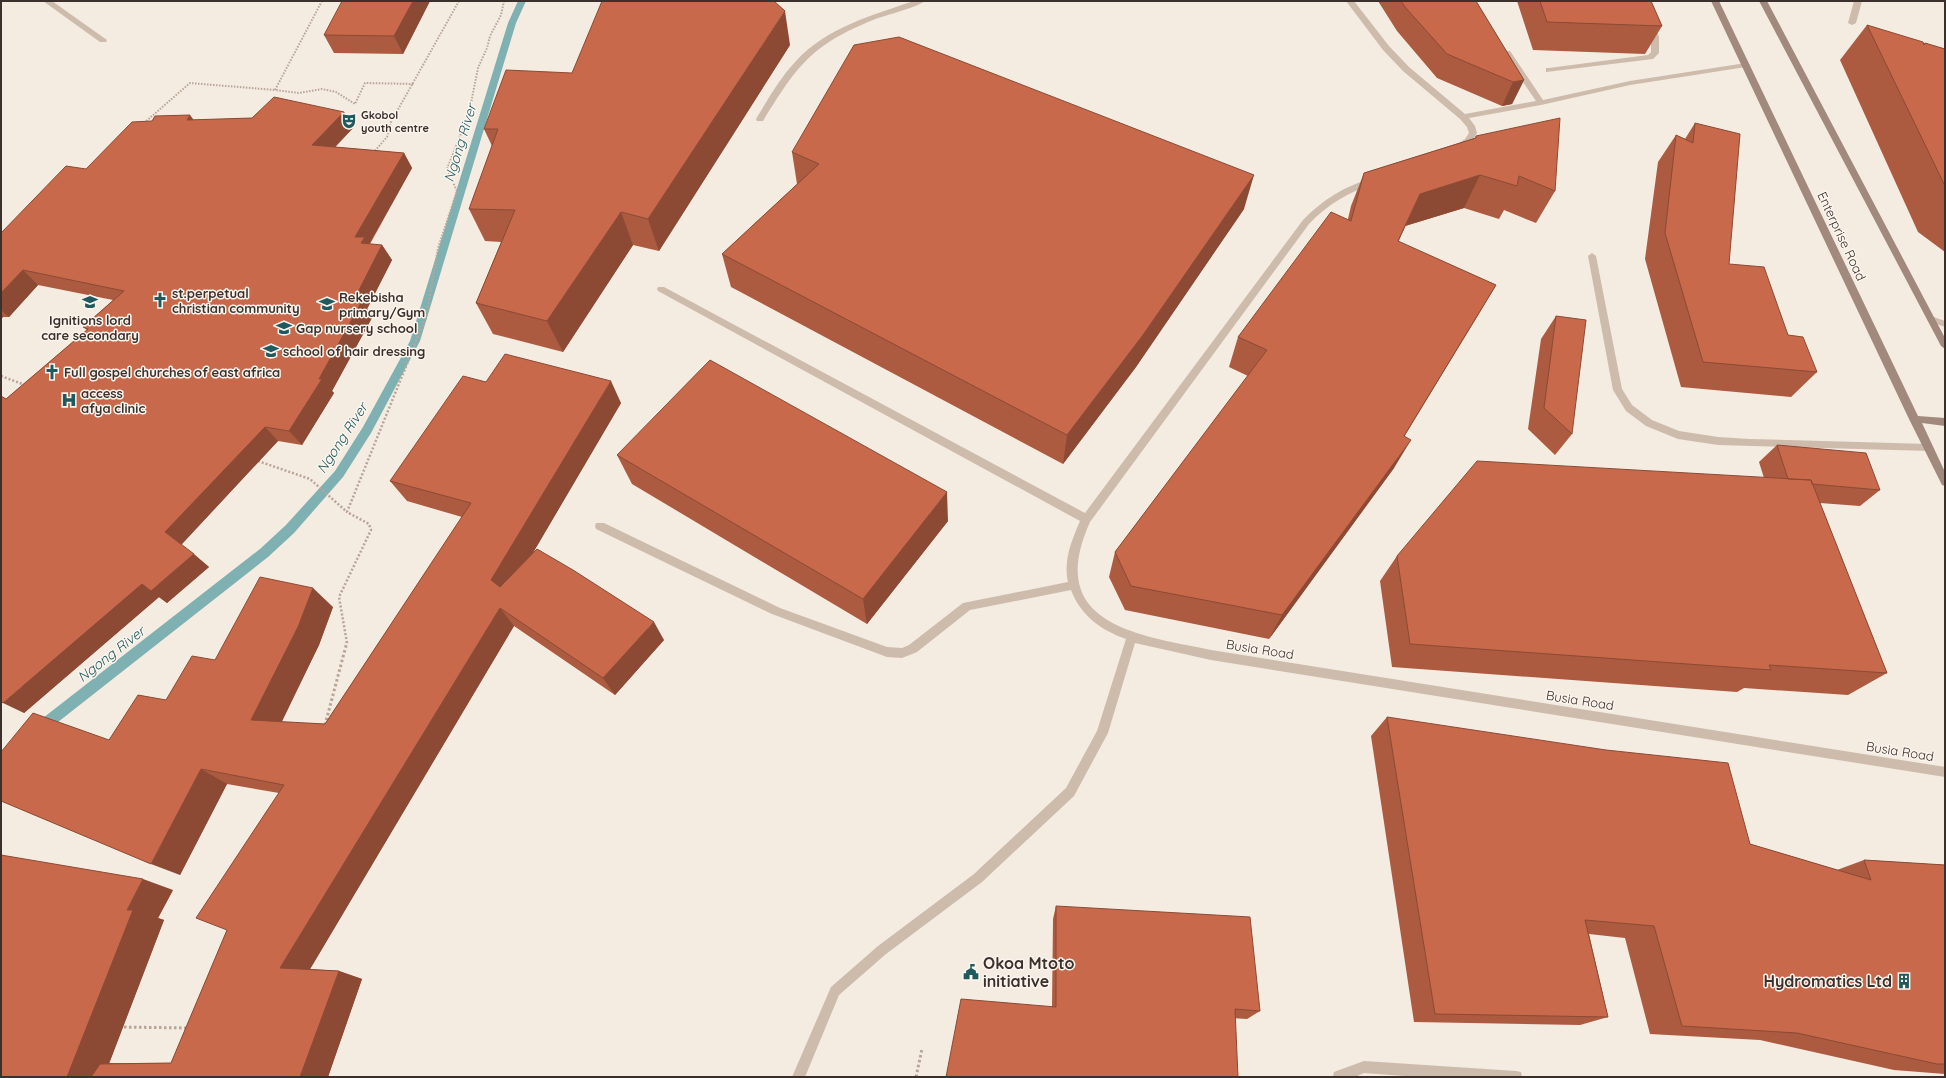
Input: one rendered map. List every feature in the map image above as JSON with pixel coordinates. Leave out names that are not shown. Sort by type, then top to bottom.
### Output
[{"type":"main road","name":"Enterprise Road","points":[[1715,1],[1945,482]]},
{"type":"main road","points":[[1763,1],[1945,346]]},
{"type":"main road","points":[[1914,419],[1945,422]]},
{"type":"lane","points":[[47,1],[103,40]]},
{"type":"lane","points":[[760,119],[798,63],[811,50],[842,32],[921,1]]},
{"type":"lane","points":[[1350,1],[1386,48],[1406,69],[1463,117],[1471,126],[1473,133],[1468,141],[1448,151]]},
{"type":"lane","points":[[1549,70],[1650,58],[1655,53],[1655,37],[1641,1]]},
{"type":"lane","points":[[1852,23],[1858,1]]},
{"type":"lane","points":[[1502,46],[1541,103]]},
{"type":"lane","points":[[1463,117],[1541,103],[1630,83],[1746,65]]},
{"type":"lane","name":"Busia Road","points":[[1384,176],[1355,187],[1317,208],[1086,519],[1078,536],[1070,566],[1074,586],[1085,608],[1103,625],[1132,638],[1210,655],[1945,772]]},
{"type":"lane","points":[[1592,256],[1618,390],[1629,408],[1649,423],[1678,435],[1718,441],[1928,448]]},
{"type":"lane","points":[[661,289],[1086,519]]},
{"type":"lane","points":[[1931,319],[1945,324]]},
{"type":"lane","points":[[600,526],[776,611],[887,652],[902,653],[913,649],[967,606],[1074,586]]},
{"type":"lane","points":[[798,1077],[835,991],[882,950],[978,878],[1070,792],[1102,733],[1132,638]]},
{"type":"lane","points":[[1339,1077],[1364,1067],[1516,1077]]},
{"type":"path","points":[[275,90],[322,1]]},
{"type":"path","points":[[368,158],[387,137],[391,122],[414,84],[459,1]]},
{"type":"path","points":[[347,512],[426,317],[438,248],[457,191],[447,169],[469,113],[478,68],[500,15],[504,1]]},
{"type":"path","points":[[142,125],[190,83],[299,93],[322,89],[336,92],[355,104],[365,83],[414,84]]},
{"type":"path","points":[[1,376],[29,387]]},
{"type":"path","points":[[253,459],[310,479],[347,512],[369,524],[371,530],[339,597],[348,640],[323,732]]},
{"type":"path","points":[[111,1027],[190,1028]]},
{"type":"path","points":[[919,1063],[922,1049]]},
{"type":"building","points":[[342,1],[413,1],[394,36],[324,35]]},
{"type":"building","points":[[602,1],[774,1],[785,11],[648,219],[621,212],[547,321],[476,303],[515,210],[469,209],[498,129],[484,129],[506,70],[572,73]]},
{"type":"building","points":[[1401,1],[1476,1],[1524,80],[1513,82],[1447,54]]},
{"type":"building","points":[[1540,1],[1651,1],[1662,26],[1547,22]]},
{"type":"building","points":[[1867,25],[1923,42],[1924,45],[1925,43],[1945,49],[1945,186]]},
{"type":"building","points":[[899,37],[1254,175],[1143,335],[1067,435],[722,254],[819,164],[792,152],[854,45]]},
{"type":"building","points":[[274,97],[344,112],[312,145],[404,153],[355,237],[365,237],[361,243],[382,245],[354,300],[362,301],[319,379],[322,379],[289,431],[265,427],[165,532],[194,554],[151,591],[142,584],[3,703],[1,701],[1,396],[6,399],[88,329],[83,327],[124,291],[23,270],[1,293],[1,233],[66,166],[86,169],[132,122],[152,121],[155,116],[190,115],[187,120],[252,118]]},
{"type":"building","points":[[1560,118],[1555,191],[1519,176],[1517,186],[1480,175],[1420,194],[1398,241],[1496,285],[1404,436],[1411,440],[1282,615],[1131,586],[1115,552],[1267,350],[1238,337],[1331,212],[1351,221],[1364,173],[1476,138],[1476,136]]},
{"type":"building","points":[[1695,123],[1740,134],[1729,264],[1764,267],[1788,335],[1803,337],[1817,372],[1703,362],[1665,233],[1676,135],[1693,143]]},
{"type":"building","points":[[1556,316],[1586,320],[1572,434],[1544,408]]},
{"type":"building","points":[[505,354],[611,381],[491,580],[500,587],[537,549],[573,570],[654,622],[603,678],[500,608],[280,968],[339,971],[300,1077],[91,1077],[100,1064],[171,1063],[227,930],[196,918],[284,785],[201,769],[151,864],[1,801],[1,752],[33,713],[109,740],[138,695],[166,700],[192,656],[215,660],[260,577],[313,588],[298,627],[251,720],[325,724],[471,503],[390,481],[463,376],[486,382]]},
{"type":"building","points":[[710,360],[947,492],[863,599],[617,455]]},
{"type":"building","points":[[1777,445],[1866,453],[1880,490],[1812,484],[1811,480],[1788,479]]},
{"type":"building","points":[[1477,461],[1811,480],[1887,673],[1769,665],[1771,670],[1410,644],[1397,556]]},
{"type":"building","points":[[1387,717],[1606,750],[1728,763],[1750,844],[1871,880],[1864,860],[1945,865],[1945,1064],[1937,1064],[1797,1033],[1682,1026],[1654,926],[1585,920],[1608,1017],[1435,1014]]},
{"type":"building","points":[[1,855],[143,879],[127,910],[133,910],[67,1077],[1,1077]]},
{"type":"building","points":[[1056,906],[1250,917],[1260,1011],[1235,1009],[1238,1077],[946,1077],[961,999],[1056,1007]]},
{"type":"waterway","name":"Ngong River","points":[[39,729],[264,553],[290,529],[339,474],[367,430],[415,341],[512,23],[522,1]]},
{"type":"place","name":"Gkobol youth centre","points":[[349,121]]},
{"type":"place","name":"st.perpetual christian community","points":[[160,300]]},
{"type":"place","name":"Ignitions lord care secondary","points":[[90,302]]},
{"type":"place","name":"Rekebisha primary/Gym","points":[[327,304]]},
{"type":"place","name":"Gap nursery school","points":[[284,328]]},
{"type":"place","name":"school of hair dressing","points":[[271,351]]},
{"type":"place","name":"Full gospel churches of east africa","points":[[52,372]]},
{"type":"place","name":"access afya clinic","points":[[69,400]]},
{"type":"place","name":"Okoa Mtoto initiative","points":[[971,972]]},
{"type":"place","name":"Hydromatics Ltd","points":[[1904,981]]}]
